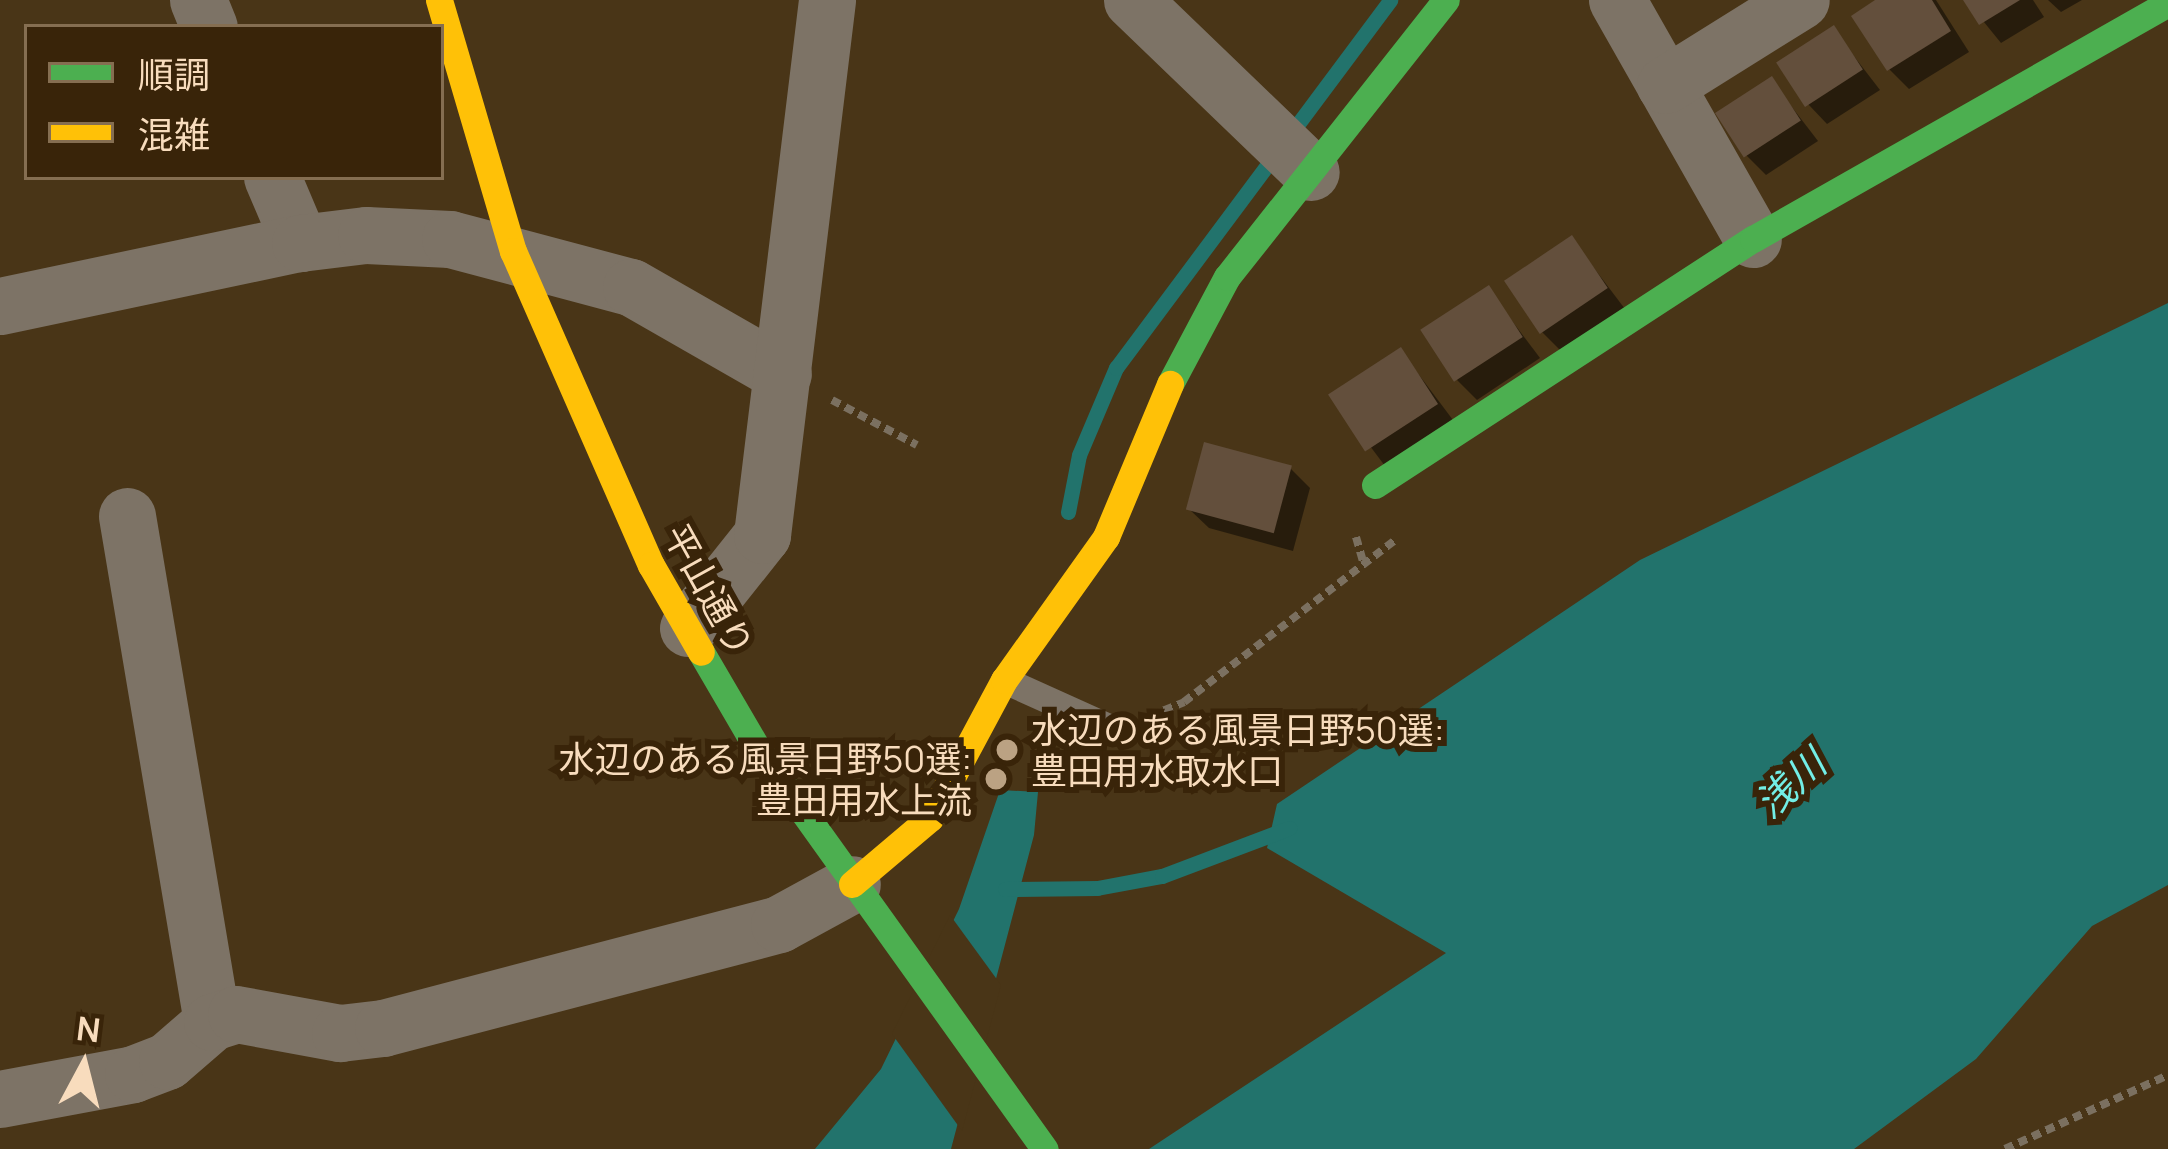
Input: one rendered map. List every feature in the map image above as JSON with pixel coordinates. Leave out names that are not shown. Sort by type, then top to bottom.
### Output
[{"type":"street","name":"平山通り","points":[[440,0],[514,251],[610,484],[756,746],[1046,1149]]},
{"type":"street","points":[[688,628],[762,535],[827,0]]},
{"type":"street","points":[[1132,0],[1290,152]]},
{"type":"street","points":[[0,1099],[166,1061],[212,1022],[236,1014],[340,1033],[383,1028],[778,924],[852,884],[930,818],[1004,680],[1106,537],[1217,293],[1290,152],[1446,0]]},
{"type":"street","points":[[1617,0],[1753,239]]},
{"type":"street","points":[[1665,85],[1801,0]]},
{"type":"street","points":[[1376,485],[1753,239],[2168,3]]},
{"type":"street","points":[[273,180],[300,243]]},
{"type":"street","points":[[0,306],[300,243],[366,235],[514,251],[632,287],[783,374]]},
{"type":"street","points":[[128,515],[212,1022]]},
{"type":"lane","points":[[1004,680],[1115,730]]},
{"type":"path","points":[[783,374],[917,445]]},
{"type":"path","points":[[1115,730],[1184,702],[1399,537]]},
{"type":"path","points":[[2005,1149],[2168,1076]]},
{"type":"water","name":"浅川","points":[[2168,303],[2168,885],[2092,926],[1976,1059],[1854,1149],[1149,1149],[1446,953],[1267,848],[1277,804],[1640,560]]},
{"type":"water","points":[[1000,790],[1038,792],[1034,835],[951,1149],[815,1149],[881,1069],[959,909]]},
{"type":"pier","points":[[950,915],[1001,985],[962,1131],[892,1034]]},
{"type":"building","points":[[1875,0],[1932,0],[1951,31],[1887,71],[1851,16]]},
{"type":"building","points":[[1963,0],[2020,0],[1979,25]]},
{"type":"building","points":[[1834,25],[1863,69],[1805,107],[1776,63]]},
{"type":"building","points":[[1772,76],[1801,120],[1744,157],[1715,113]]},
{"type":"building","points":[[1572,235],[1608,288],[1540,334],[1504,281]]},
{"type":"building","points":[[1489,285],[1523,337],[1454,382],[1420,330]]},
{"type":"building","points":[[1401,347],[1438,404],[1365,451],[1328,394]]},
{"type":"building","points":[[1204,442],[1292,466],[1274,533],[1186,510]]},
{"type":"waterway","points":[[1068,512],[1079,455],[1116,368],[1390,0]]},
{"type":"waterway","points":[[1005,889],[1097,888],[1162,876],[1289,828]]},
{"type":"traffic: fast","points":[[1170,384],[1227,277],[1446,0]]},
{"type":"traffic: fast","points":[[1375,485],[1753,239],[2168,3]]},
{"type":"traffic: fast","points":[[701,652],[756,746],[1045,1149]]},
{"type":"traffic: slow","points":[[439,0],[513,251],[651,565],[701,652]]},
{"type":"traffic: slow","points":[[852,884],[930,818],[1004,680],[1106,537],[1170,384]]},
{"type":"place","name":"水辺のある風景日野50選: 豊田用水取水口","points":[[1007,750]]},
{"type":"place","name":"水辺のある風景日野50選: 豊田用水上流","points":[[996,779]]}]
